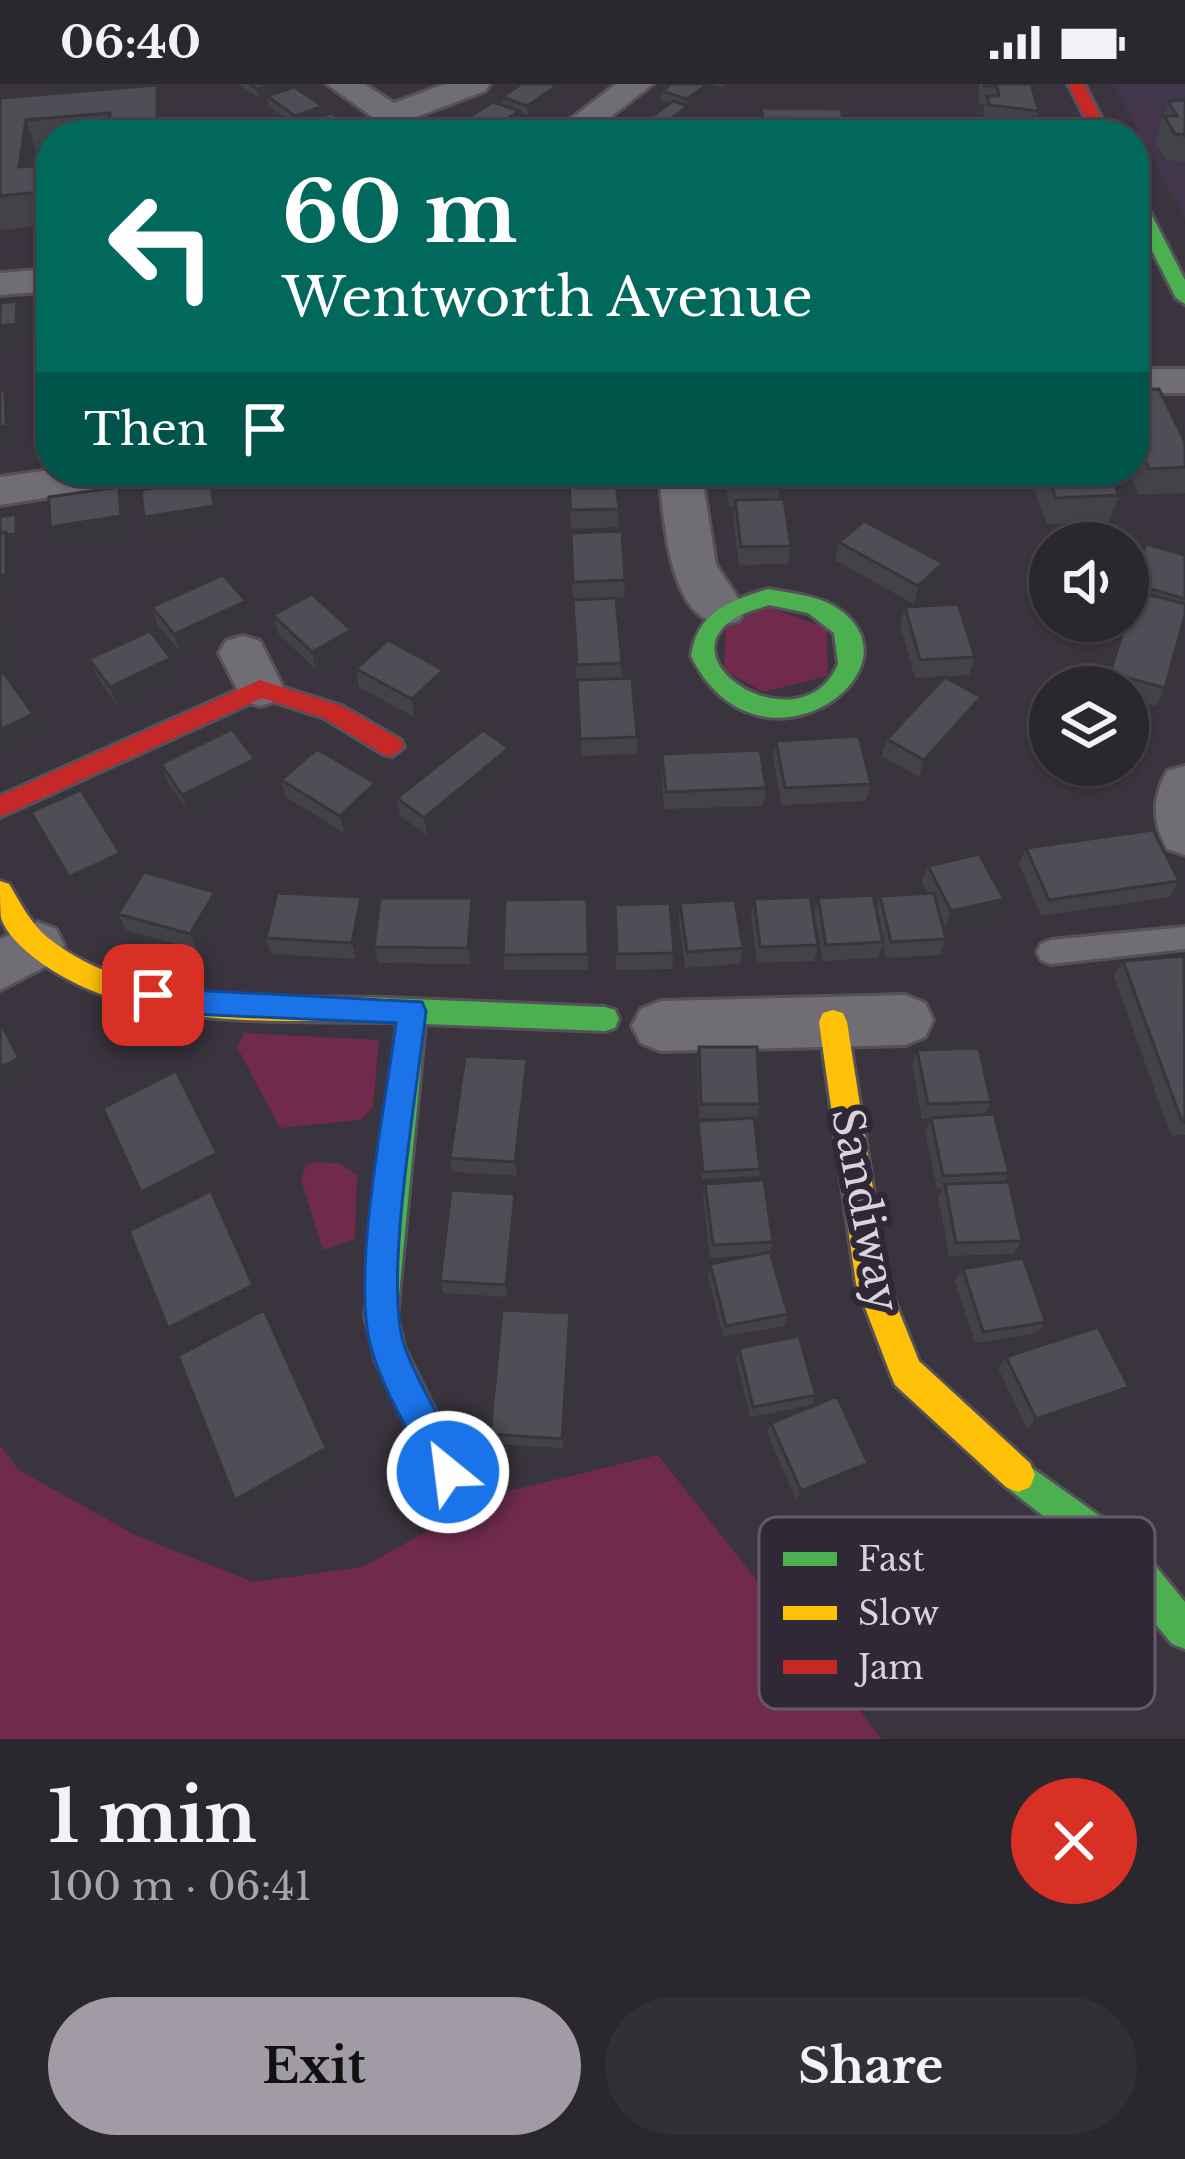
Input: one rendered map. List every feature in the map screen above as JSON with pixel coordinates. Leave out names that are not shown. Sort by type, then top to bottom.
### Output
[{"type":"street","points":[[343,84],[396,120]]},
{"type":"street","points":[[390,116],[474,84]]},
{"type":"street","points":[[587,120],[637,84]]},
{"type":"street","points":[[1076,84],[1094,120]]},
{"type":"street","points":[[1149,227],[1185,298]]},
{"type":"street","points":[[0,284],[36,281]]},
{"type":"street","points":[[1149,381],[1185,381]]},
{"type":"street","points":[[0,491],[36,476]]},
{"type":"street","points":[[682,486],[695,569],[706,597],[723,610]]},
{"type":"street","points":[[767,597],[816,606],[849,634],[855,652],[853,670],[842,687],[824,699],[774,707],[748,702],[725,691],[700,658],[700,640],[708,623],[723,610],[767,597]]},
{"type":"street","points":[[0,807],[252,671],[392,747]]},
{"type":"street","points":[[1185,785],[1179,798],[1185,836]]},
{"type":"street","points":[[0,892],[18,956],[190,1002],[605,1019]]},
{"type":"street","points":[[412,1011],[381,1316],[388,1350],[448,1472]]},
{"type":"street","points":[[661,1026],[905,1020]]},
{"type":"street","name":"Sandiway","points":[[833,1022],[872,1284],[907,1373],[992,1456],[1073,1517]]},
{"type":"street","name":"Sandiway","points":[[1155,1594],[1185,1631]]},
{"type":"lane","points":[[1051,952],[1185,938]]},
{"type":"shaded area","points":[[1113,84],[1185,84],[1185,219],[1149,152],[1149,120],[1132,120]]},
{"type":"shaded area","points":[[765,606],[827,628],[828,676],[763,692],[724,670],[726,622]]},
{"type":"shaded area","points":[[244,1033],[379,1040],[373,1107],[360,1120],[280,1128],[237,1047]]},
{"type":"shaded area","points":[[340,1164],[357,1175],[355,1239],[323,1250],[301,1180],[306,1165]]},
{"type":"shaded area","points":[[0,1445],[19,1470],[137,1536],[253,1582],[362,1567],[496,1494],[658,1455],[759,1583],[759,1709],[858,1709],[882,1739],[0,1739]]},
{"type":"building","points":[[521,84],[557,86],[527,106],[502,97]]},
{"type":"building","points":[[671,84],[708,84],[687,99],[662,91]]},
{"type":"building","points":[[984,84],[1031,84],[1039,111],[989,105],[987,96],[999,96],[997,86]]},
{"type":"building","points":[[157,85],[157,120],[110,120],[110,113],[26,120],[19,167],[36,166],[36,192],[0,196],[0,98]]},
{"type":"building","points":[[294,87],[323,106],[295,116],[267,96]]},
{"type":"building","points":[[1185,100],[1185,135],[1175,134],[1164,116],[1177,116],[1168,101]]},
{"type":"building","points":[[673,101],[688,106],[669,120],[647,120]]},
{"type":"building","points":[[493,102],[519,111],[506,120],[465,120]]},
{"type":"building","points":[[761,108],[841,109],[843,119],[763,118]]},
{"type":"building","points":[[331,113],[341,120],[313,120]]},
{"type":"building","points":[[17,301],[16,324],[0,326],[0,303]]},
{"type":"building","points":[[36,307],[33,332],[31,308]]},
{"type":"building","points":[[1149,389],[1159,389],[1185,442],[1185,467],[1149,469]]},
{"type":"building","points":[[0,390],[5,390],[6,426],[0,427]]},
{"type":"building","points":[[211,486],[214,506],[144,517],[141,490]]},
{"type":"building","points":[[569,486],[617,486],[619,509],[571,510]]},
{"type":"building","points":[[731,486],[780,488],[731,488]]},
{"type":"building","points":[[1052,486],[1115,486],[1119,495],[1056,498]]},
{"type":"building","points":[[119,487],[121,516],[50,527],[49,497]]},
{"type":"building","points":[[784,499],[791,546],[741,547],[735,500]]},
{"type":"building","points":[[16,514],[16,534],[0,533],[0,517]]},
{"type":"building","points":[[864,521],[943,563],[918,586],[839,542]]},
{"type":"building","points":[[622,531],[625,580],[573,582],[571,533]]},
{"type":"building","points":[[6,532],[6,575],[0,576],[0,533]]},
{"type":"building","points":[[1149,545],[1185,555],[1185,599],[1149,588]]},
{"type":"building","points":[[223,575],[246,601],[174,634],[152,607]]},
{"type":"building","points":[[312,594],[351,630],[312,652],[273,615]]},
{"type":"building","points":[[1149,594],[1185,604],[1165,688],[1149,684],[1149,666],[1112,666],[1120,642],[1149,642]]},
{"type":"building","points":[[616,598],[622,663],[577,665],[573,600]]},
{"type":"building","points":[[958,604],[975,657],[920,660],[905,607]]},
{"type":"building","points":[[150,631],[171,658],[110,687],[89,659]]},
{"type":"building","points":[[388,640],[443,670],[412,699],[356,669]]},
{"type":"building","points":[[4,673],[33,714],[0,730],[0,675]]},
{"type":"building","points":[[945,677],[981,697],[924,760],[887,739]]},
{"type":"building","points":[[632,678],[637,737],[580,739],[577,680]]},
{"type":"building","points":[[232,729],[255,759],[182,795],[161,764]]},
{"type":"building","points":[[483,730],[509,748],[424,818],[397,798]]},
{"type":"building","points":[[859,736],[871,784],[785,788],[776,741]]},
{"type":"building","points":[[317,749],[375,783],[340,816],[281,780]]},
{"type":"building","points":[[760,750],[766,788],[666,792],[662,754]]},
{"type":"building","points":[[81,790],[120,853],[69,877],[31,812]]},
{"type":"building","points":[[1153,830],[1179,881],[1049,900],[1026,848]]},
{"type":"building","points":[[979,854],[1004,899],[951,911],[928,866]]},
{"type":"building","points":[[144,872],[215,892],[190,934],[118,914]]},
{"type":"building","points":[[277,893],[361,897],[352,943],[266,938]]},
{"type":"building","points":[[934,893],[946,939],[891,942],[880,896]]},
{"type":"building","points":[[873,895],[883,942],[826,945],[818,898]]},
{"type":"building","points":[[810,897],[818,945],[760,947],[754,899]]},
{"type":"building","points":[[380,898],[472,898],[468,948],[374,947]]},
{"type":"building","points":[[587,899],[588,954],[503,955],[505,900]]},
{"type":"building","points":[[735,900],[743,948],[687,952],[680,903]]},
{"type":"building","points":[[670,903],[674,953],[617,954],[615,905]]},
{"type":"building","points":[[1184,956],[1185,1122],[1182,1122],[1123,961]]},
{"type":"building","points":[[0,1021],[19,1058],[0,1068]]},
{"type":"building","points":[[699,1047],[757,1047],[760,1104],[701,1104]]},
{"type":"building","points":[[979,1048],[991,1102],[928,1104],[917,1050]]},
{"type":"building","points":[[465,1056],[527,1059],[515,1162],[450,1158]]},
{"type":"building","points":[[176,1071],[217,1153],[141,1192],[103,1108]]},
{"type":"building","points":[[994,1114],[1009,1173],[943,1176],[931,1118]]},
{"type":"building","points":[[754,1118],[760,1169],[703,1172],[698,1121]]},
{"type":"building","points":[[764,1180],[773,1242],[713,1245],[705,1184]]},
{"type":"building","points":[[1009,1182],[1022,1241],[956,1243],[945,1184]]},
{"type":"building","points":[[451,1190],[515,1194],[506,1285],[440,1281]]},
{"type":"building","points":[[211,1191],[253,1285],[168,1328],[129,1231]]},
{"type":"building","points":[[770,1252],[788,1314],[726,1326],[710,1264]]},
{"type":"building","points":[[1023,1258],[1046,1322],[983,1332],[963,1269]]},
{"type":"building","points":[[264,1310],[326,1448],[235,1500],[178,1356]]},
{"type":"building","points":[[502,1310],[570,1313],[562,1439],[490,1434]]},
{"type":"building","points":[[1098,1327],[1129,1387],[1036,1419],[1006,1357]]},
{"type":"building","points":[[799,1336],[816,1395],[753,1407],[739,1348]]},
{"type":"building","points":[[837,1396],[868,1463],[801,1491],[771,1423]]},
{"type":"traffic: fast","points":[[1149,227],[1185,298]]},
{"type":"traffic: fast","points":[[768,597],[816,607],[835,618],[849,640],[850,664],[837,687],[795,709],[763,707],[735,696],[714,678],[702,656],[705,633],[726,613],[768,597]]},
{"type":"traffic: fast","points":[[386,1010],[605,1019]]},
{"type":"traffic: fast","points":[[412,1011],[381,1316],[388,1350],[448,1472]]},
{"type":"traffic: fast","points":[[1018,1475],[1073,1517]]},
{"type":"traffic: fast","points":[[1155,1594],[1185,1631]]},
{"type":"traffic: slow","points":[[0,892],[37,945],[74,970],[114,987],[158,998],[251,1008],[386,1010]]},
{"type":"traffic: slow","points":[[833,1022],[872,1284],[907,1373],[1018,1475]]},
{"type":"traffic: jam","points":[[1076,84],[1094,120]]},
{"type":"traffic: jam","points":[[0,807],[260,689],[333,712],[392,747]]},
{"type":"route","points":[[153,995],[190,1002],[412,1011],[381,1316],[388,1350],[448,1472]]}]
